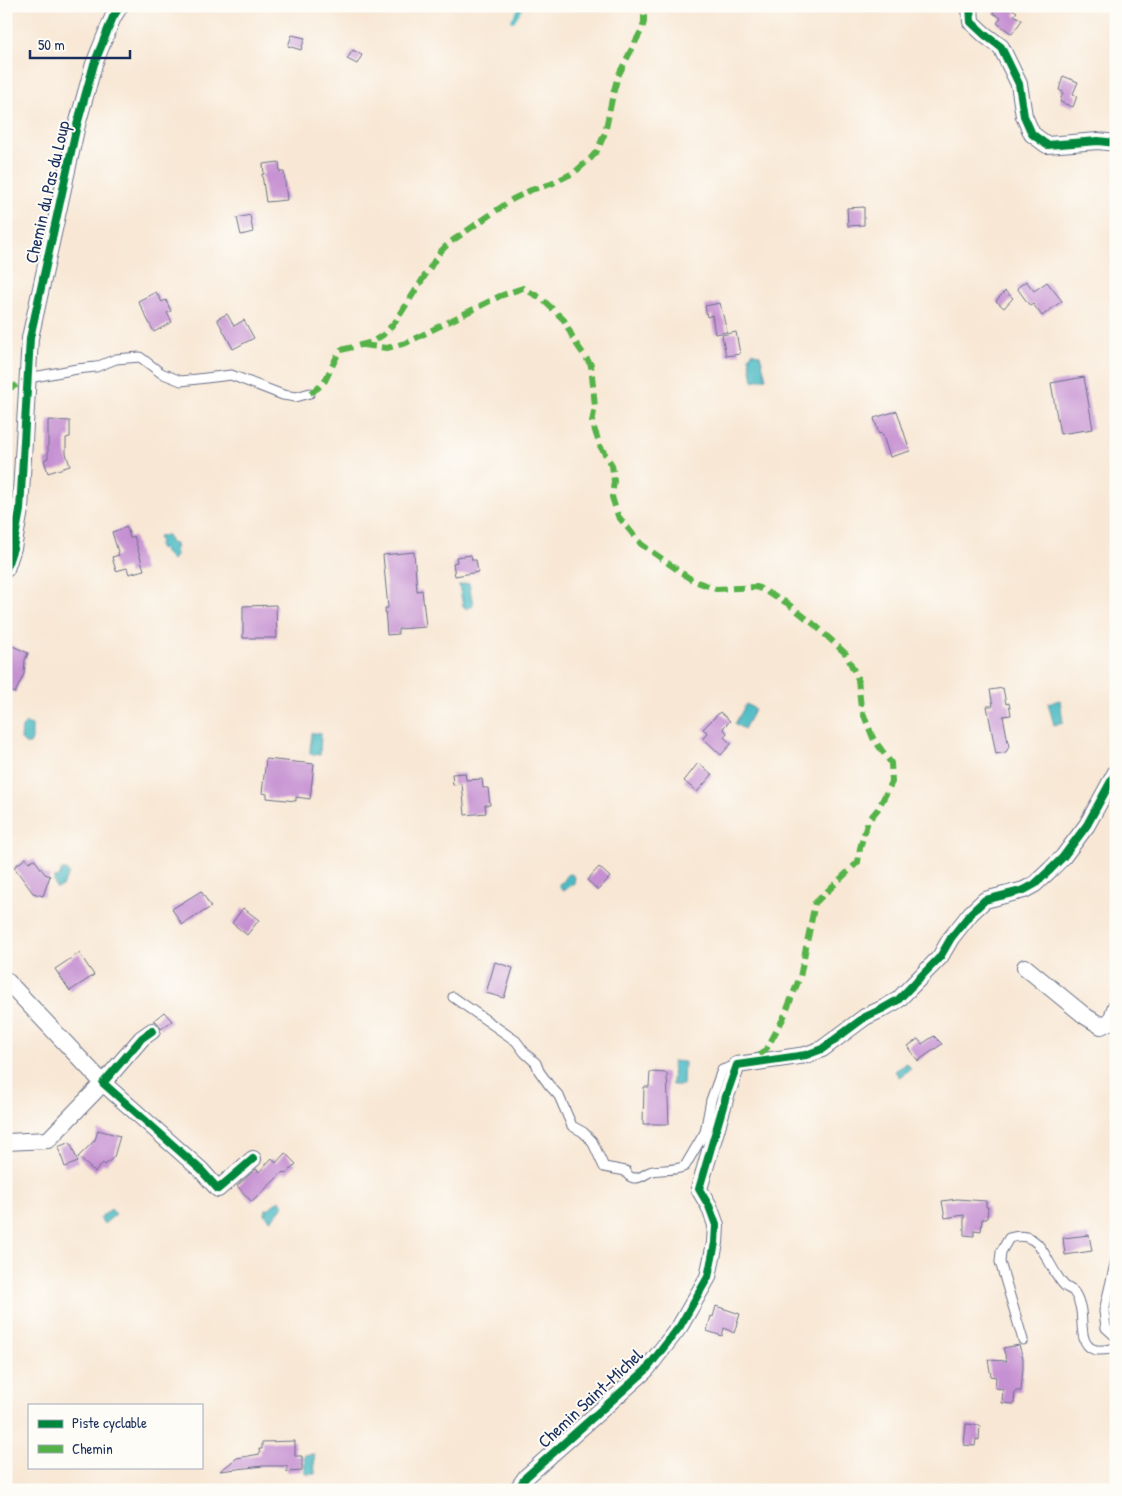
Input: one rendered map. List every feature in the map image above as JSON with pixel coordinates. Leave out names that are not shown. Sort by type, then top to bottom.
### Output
[{"type":"street","name":"Chemin du Pas du Loup","points":[[6,569],[13,548],[20,510],[30,338],[77,124],[94,64],[120,6]]},
{"type":"street","points":[[970,6],[971,22],[1001,47],[1018,84],[1024,116],[1032,134],[1047,145],[1098,141],[1116,143]]},
{"type":"street","points":[[737,1065],[806,1055],[822,1049],[865,1017],[898,1000],[940,957],[951,938],[985,900],[1024,890],[1051,869],[1087,825],[1116,772]]},
{"type":"street","points":[[1025,967],[1085,1016],[1101,1026],[1111,1021],[1116,1006]]},
{"type":"street","points":[[6,980],[102,1083],[201,1170],[218,1189],[254,1159]]},
{"type":"street","points":[[6,1142],[48,1140],[142,1038],[152,1031]]},
{"type":"street","name":"Chemin Saint-Michel","points":[[517,1490],[526,1477],[646,1370],[680,1326],[708,1277],[715,1243],[716,1225],[709,1206],[699,1190],[726,1096],[737,1065]]},
{"type":"lane","points":[[27,380],[77,369],[96,367],[116,359],[140,357],[161,373],[181,381],[231,375],[283,395],[296,397],[310,392]]},
{"type":"lane","points":[[453,997],[516,1041],[536,1063],[549,1085],[560,1096],[572,1126],[583,1132],[592,1141],[604,1167],[626,1170],[627,1175],[632,1178],[640,1178],[652,1171],[680,1169],[686,1166],[705,1132],[711,1100],[722,1070],[737,1065]]},
{"type":"lane","points":[[1023,1340],[1000,1262],[1008,1238],[1018,1235],[1031,1238],[1038,1245],[1064,1286],[1074,1291],[1081,1308],[1083,1335],[1087,1344],[1093,1349],[1100,1350],[1116,1348]]},
{"type":"lane","points":[[1116,1260],[1104,1311],[1106,1328],[1116,1336]]},
{"type":"water","points":[[752,352],[760,355],[766,378],[753,381],[749,356]]},
{"type":"water","points":[[167,535],[171,543],[175,544],[176,556],[172,560],[158,545],[160,543],[158,536]]},
{"type":"water","points":[[469,583],[473,605],[467,609],[463,606],[459,585]]},
{"type":"water","points":[[1060,700],[1063,722],[1054,725],[1048,703]]},
{"type":"water","points":[[746,704],[755,709],[744,729],[735,724]]},
{"type":"water","points":[[26,723],[32,725],[32,740],[30,744],[25,744],[21,739],[22,727]]},
{"type":"water","points":[[311,733],[321,733],[320,755],[310,754]]},
{"type":"water","points":[[62,870],[66,870],[69,874],[62,886],[56,888],[54,878],[59,877]]},
{"type":"water","points":[[571,874],[575,877],[574,883],[564,891],[560,888],[559,884],[564,881],[567,875]]},
{"type":"water","points":[[673,1061],[684,1062],[683,1085],[672,1085]]},
{"type":"water","points":[[907,1063],[911,1069],[899,1077],[895,1071]]},
{"type":"water","points":[[279,1200],[284,1205],[270,1220],[265,1214],[266,1209]]},
{"type":"water","points":[[111,1209],[116,1214],[104,1224],[100,1218]]},
{"type":"water","points":[[314,1454],[315,1474],[305,1474],[304,1455]]},
{"type":"building","points":[[998,6],[1008,6],[1017,12],[1014,15],[1022,20],[1012,34],[997,23],[1001,18],[993,13]]},
{"type":"building","points":[[292,35],[305,38],[301,50],[288,46]]},
{"type":"building","points":[[353,50],[362,55],[357,64],[347,59]]},
{"type":"building","points":[[1063,76],[1078,82],[1073,94],[1077,96],[1073,107],[1060,102],[1063,92],[1059,90]]},
{"type":"building","points":[[279,162],[280,172],[284,172],[287,200],[266,202],[262,174],[264,174],[263,164]]},
{"type":"building","points":[[864,207],[864,225],[848,226],[847,208]]},
{"type":"building","points":[[250,215],[253,232],[241,235],[237,218]]},
{"type":"building","points":[[1026,281],[1034,291],[1047,282],[1062,301],[1042,316],[1033,304],[1030,306],[1017,288]]},
{"type":"building","points":[[1005,291],[1013,298],[1004,308],[996,301]]},
{"type":"building","points":[[156,292],[162,302],[166,300],[171,311],[167,313],[172,322],[154,332],[138,301]]},
{"type":"building","points":[[720,303],[727,332],[715,334],[712,315],[707,317],[705,306]]},
{"type":"building","points":[[227,314],[234,326],[244,320],[254,338],[233,349],[217,319]]},
{"type":"building","points":[[736,332],[740,354],[726,356],[722,335]]},
{"type":"building","points":[[1084,377],[1093,429],[1060,434],[1051,383]]},
{"type":"building","points":[[897,411],[910,451],[890,457],[882,433],[879,434],[874,418]]},
{"type":"building","points":[[48,420],[70,421],[70,437],[66,438],[66,453],[70,466],[48,473],[44,460],[48,458]]},
{"type":"building","points":[[127,527],[130,538],[134,536],[144,570],[129,574],[127,568],[116,571],[112,557],[119,555],[112,532]]},
{"type":"building","points":[[414,552],[417,591],[422,590],[426,627],[398,629],[398,634],[387,635],[385,608],[388,608],[383,555]]},
{"type":"building","points":[[471,555],[472,560],[476,560],[478,572],[455,576],[453,563],[457,562],[456,557]]},
{"type":"building","points":[[276,605],[277,638],[243,638],[243,606]]},
{"type":"building","points":[[6,643],[28,653],[25,660],[24,674],[15,693],[6,689]]},
{"type":"building","points":[[1003,688],[1006,704],[1009,703],[1011,715],[1003,716],[1009,747],[1006,752],[996,754],[987,706],[993,706],[990,690]]},
{"type":"building","points":[[720,712],[730,721],[723,728],[727,733],[724,737],[731,744],[721,755],[703,738],[708,733],[703,729]]},
{"type":"building","points":[[266,759],[314,764],[310,799],[296,797],[296,801],[267,798],[267,794],[262,793]]},
{"type":"building","points":[[698,763],[712,775],[697,792],[684,781]]},
{"type":"building","points":[[465,773],[466,780],[482,779],[483,788],[488,788],[490,805],[485,805],[486,813],[465,815],[462,784],[453,785],[452,774]]},
{"type":"building","points":[[26,858],[29,862],[34,859],[45,874],[50,876],[43,896],[33,893],[14,867]]},
{"type":"building","points":[[599,867],[610,877],[598,890],[587,880]]},
{"type":"building","points":[[201,891],[211,907],[182,925],[172,909]]},
{"type":"building","points":[[243,908],[259,920],[247,935],[232,923]]},
{"type":"building","points":[[79,953],[94,975],[70,991],[55,969]]},
{"type":"building","points":[[495,962],[513,968],[504,998],[486,993]]},
{"type":"building","points":[[164,1012],[172,1021],[161,1029],[157,1022],[153,1021]]},
{"type":"building","points":[[934,1036],[942,1044],[918,1061],[908,1046],[918,1039],[922,1044]]},
{"type":"building","points":[[650,1072],[667,1073],[669,1124],[643,1124],[644,1087],[649,1087]]},
{"type":"building","points":[[98,1130],[120,1136],[114,1157],[105,1165],[103,1163],[95,1172],[78,1157],[95,1140]]},
{"type":"building","points":[[70,1142],[78,1162],[65,1167],[58,1147]]},
{"type":"building","points":[[285,1153],[296,1164],[286,1174],[283,1172],[252,1202],[237,1186],[256,1169],[259,1172],[272,1158],[276,1163]]},
{"type":"building","points":[[957,1199],[986,1201],[986,1207],[988,1207],[987,1219],[982,1219],[981,1231],[974,1230],[974,1236],[964,1235],[964,1215],[945,1218],[942,1201]]},
{"type":"building","points":[[1089,1235],[1092,1251],[1065,1255],[1063,1238]]},
{"type":"building","points":[[716,1306],[740,1314],[734,1333],[724,1328],[722,1336],[707,1331]]},
{"type":"building","points":[[1019,1345],[1023,1358],[1021,1391],[1015,1391],[1014,1404],[1002,1403],[1003,1389],[995,1388],[996,1377],[991,1376],[988,1360],[1007,1361],[1003,1348]]},
{"type":"building","points":[[966,1424],[980,1425],[979,1440],[976,1439],[975,1446],[964,1445]]},
{"type":"building","points":[[295,1441],[295,1456],[302,1456],[302,1471],[287,1472],[287,1466],[263,1466],[220,1471],[237,1458],[260,1454],[259,1449],[262,1449],[262,1442]]},
{"type":"waterway","points":[[513,20],[522,6]]},
{"type":"marked path","points":[[310,393],[325,381],[341,350],[372,342],[383,335],[396,321],[440,252],[449,243],[513,199],[575,172],[591,158],[597,151],[605,133],[618,76],[642,29],[644,6]]},
{"type":"marked path","points":[[363,345],[387,348],[406,343],[500,296],[523,288],[541,298],[564,320],[575,342],[591,365],[595,407],[592,422],[600,446],[612,465],[614,481],[612,497],[618,516],[641,544],[692,580],[716,589],[757,587],[787,603],[816,626],[846,654],[858,679],[861,708],[873,738],[891,763],[892,782],[878,809],[868,821],[858,862],[815,903],[800,977],[783,1019],[767,1048],[754,1061]]},
{"type":"marked path","points":[[6,390],[27,380]]},
{"type":"cycle path","points":[[6,569],[13,548],[20,510],[30,338],[77,125],[94,64],[113,17],[120,6]]},
{"type":"cycle path","points":[[970,6],[971,22],[1001,47],[1019,84],[1024,116],[1032,134],[1047,145],[1098,141],[1116,143]]},
{"type":"cycle path","points":[[517,1490],[526,1477],[646,1370],[680,1326],[708,1277],[715,1243],[716,1225],[709,1206],[699,1189],[737,1065],[806,1055],[822,1049],[865,1017],[898,1000],[940,957],[951,938],[971,913],[985,900],[1024,890],[1035,884],[1063,857],[1087,825],[1116,772]]},
{"type":"cycle path","points":[[152,1031],[142,1038],[103,1083],[201,1170],[218,1189],[253,1159]]}]
